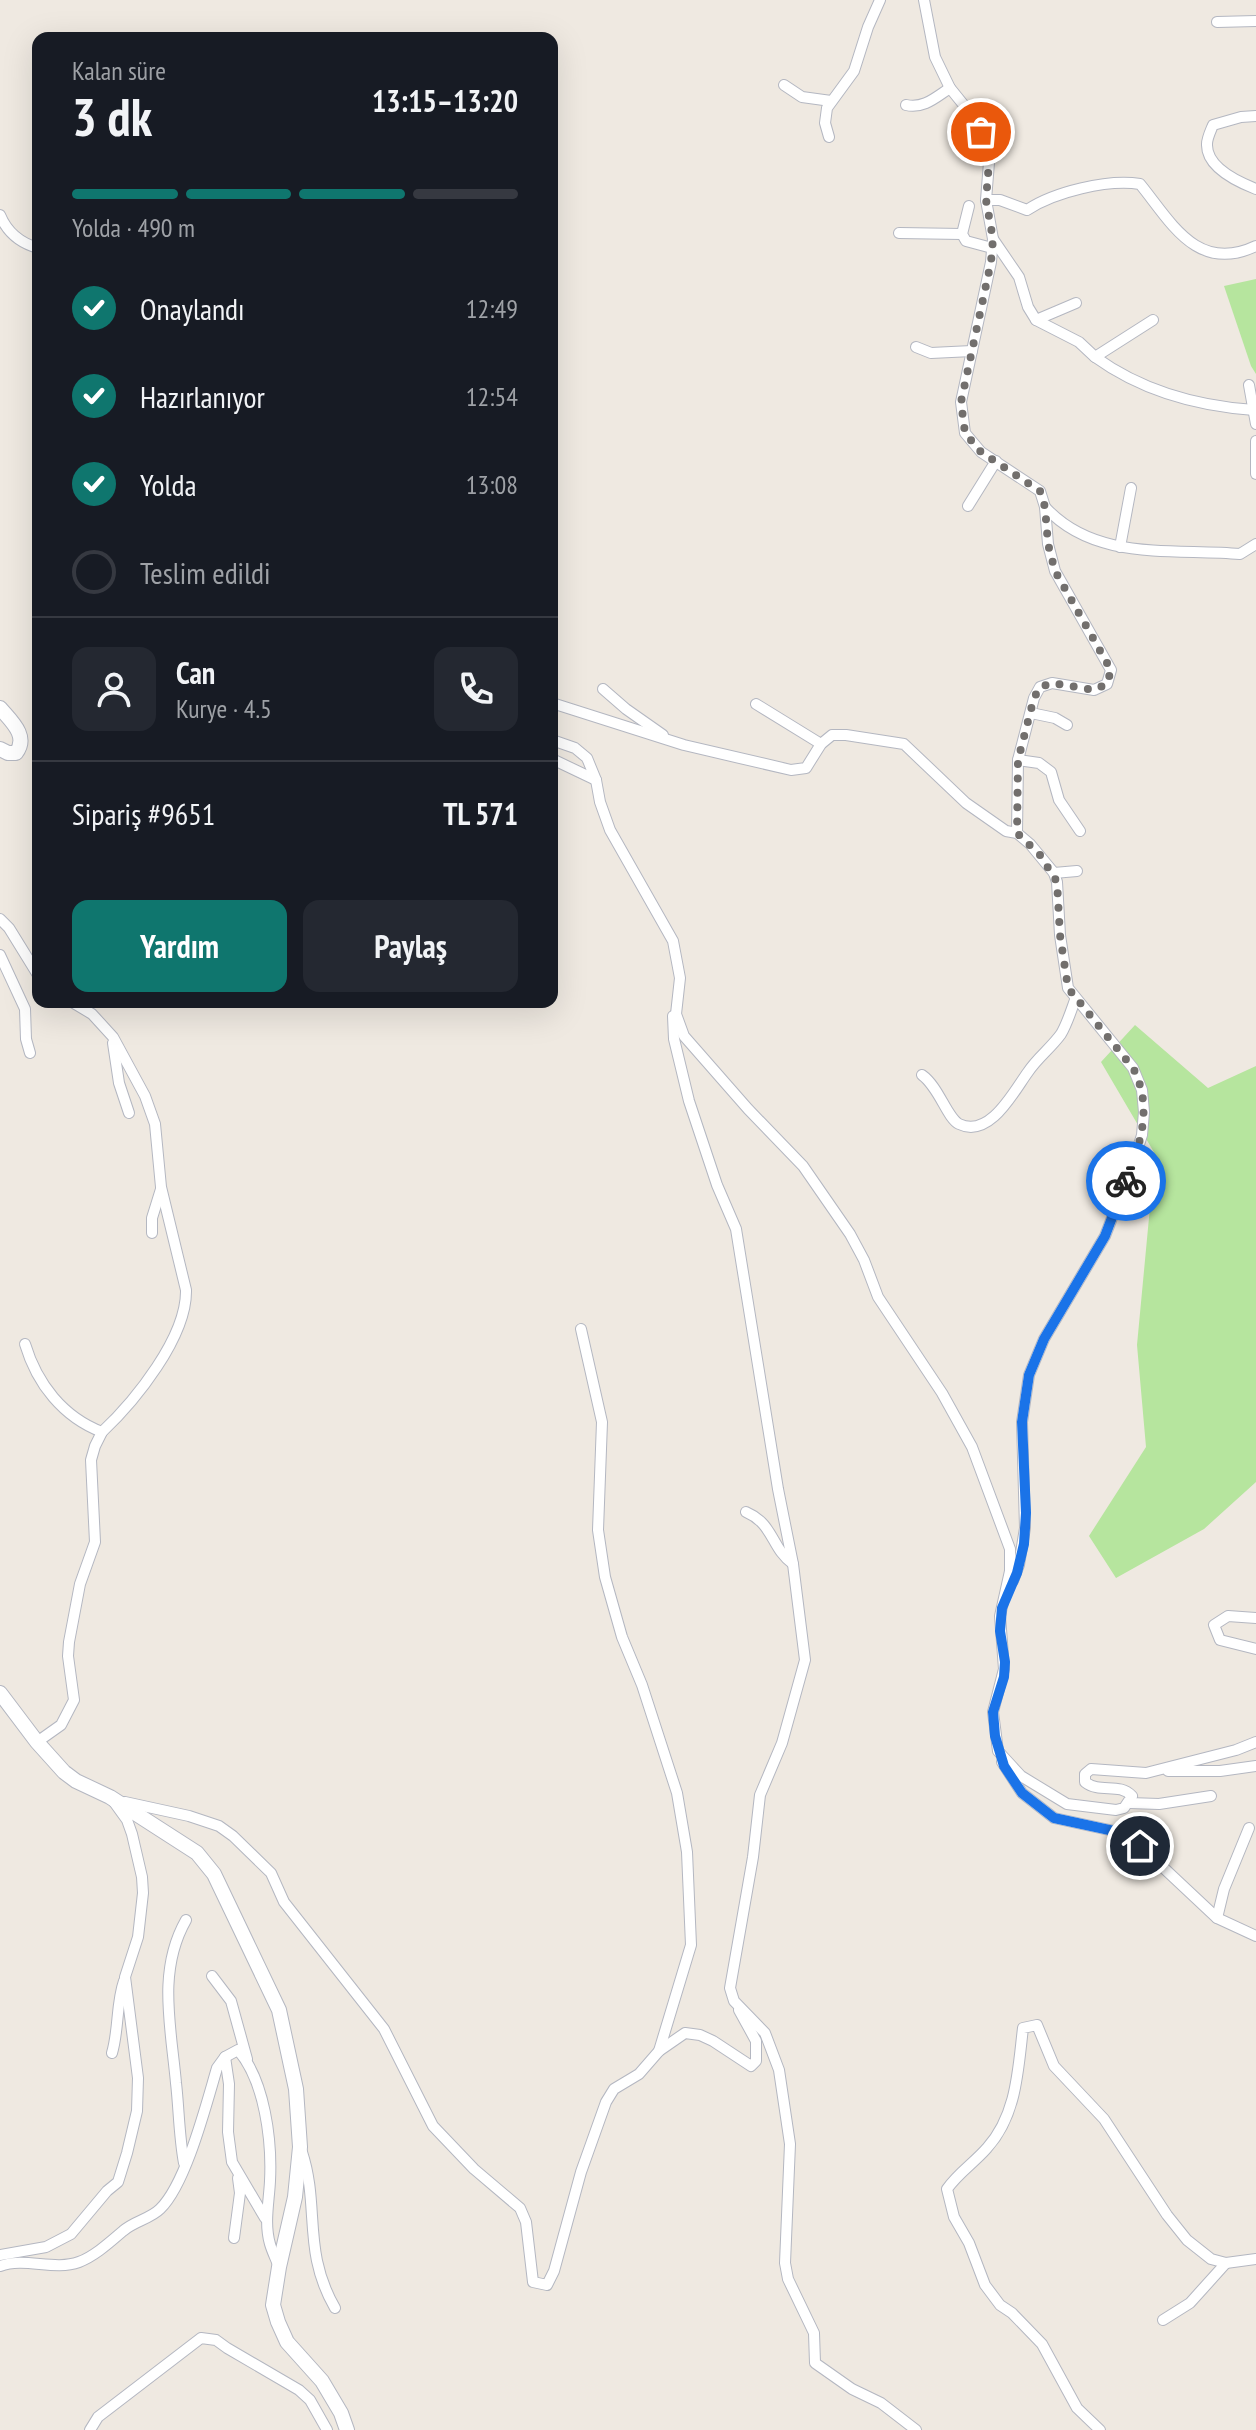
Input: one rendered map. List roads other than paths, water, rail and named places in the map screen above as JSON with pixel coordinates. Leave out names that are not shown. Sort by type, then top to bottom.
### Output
[{"type":"street","points":[[829,137],[825,123],[831,101],[854,71],[880,0]]},
{"type":"street","points":[[924,0],[935,57],[950,88],[971,114],[990,150],[986,200],[993,244],[961,402],[965,433],[981,452],[1040,491],[1055,571],[1111,670],[1107,684],[1094,690],[1052,683],[1040,687],[1034,698],[1018,760],[1017,833]]},
{"type":"street","points":[[1217,22],[1256,21]]},
{"type":"street","points":[[784,85],[802,97],[831,101]]},
{"type":"street","points":[[906,105],[924,105],[950,88]]},
{"type":"street","points":[[1256,116],[1213,125],[1206,144],[1211,158],[1220,169],[1256,189]]},
{"type":"street","points":[[986,200],[1000,200],[1027,210],[1053,196],[1096,186],[1126,182],[1140,184],[1174,230],[1197,246],[1224,254],[1238,254],[1256,246]]},
{"type":"street","points":[[969,206],[962,234],[966,241],[993,244],[1019,277],[1028,307],[1036,320],[1079,342],[1120,374],[1160,392],[1216,406],[1254,410]]},
{"type":"street","points":[[1,222],[23,242],[32,246]]},
{"type":"street","points":[[899,233],[962,234]]},
{"type":"street","points":[[1036,320],[1076,303]]},
{"type":"street","points":[[1095,357],[1153,320]]},
{"type":"street","points":[[916,347],[931,353],[972,351]]},
{"type":"street","points":[[1249,385],[1256,424]]},
{"type":"street","points":[[1256,441],[1256,474]]},
{"type":"street","points":[[968,506],[996,461]]},
{"type":"street","points":[[1120,547],[1131,488]]},
{"type":"street","points":[[1045,507],[1066,527],[1092,540],[1120,547],[1240,554],[1256,544]]},
{"type":"street","points":[[603,689],[626,709],[675,742]]},
{"type":"street","points":[[756,704],[821,744]]},
{"type":"street","points":[[558,705],[675,742],[798,770],[806,768],[825,739],[839,734],[904,744],[966,803],[1030,844],[1054,873],[1066,980],[1075,1000],[1133,1068],[1143,1097],[1143,1127],[1133,1164],[1105,1236],[1044,1339],[1029,1375],[1022,1422],[1026,1513],[1024,1544],[1017,1573],[1003,1601]]},
{"type":"street","points":[[0,708],[22,739],[16,753],[0,749]]},
{"type":"street","points":[[1031,713],[1055,718],[1067,725]]},
{"type":"street","points":[[110,1797],[219,1826],[271,1873],[293,1915],[379,2021],[433,2126],[474,2169],[520,2208],[526,2222],[533,2282],[547,2285],[554,2271],[581,2172],[606,2102],[614,2089],[639,2074],[659,2051],[685,2033],[700,2035],[751,2066],[756,2061],[756,2041],[730,1988],[753,1857],[760,1795],[782,1743],[805,1660],[793,1564],[736,1229],[717,1185],[689,1101],[674,1039],[672,1020],[680,978],[673,941],[610,830],[591,764],[582,752],[558,742]]},
{"type":"street","points":[[1018,760],[1039,763],[1051,772],[1059,800],[1080,831]]},
{"type":"street","points":[[558,762],[596,780]]},
{"type":"street","points":[[1054,873],[1077,871]]},
{"type":"street","points":[[0,919],[32,965]]},
{"type":"street","points":[[0,955],[25,1009],[30,1053]]},
{"type":"street","points":[[922,1075],[938,1092],[952,1119],[966,1126],[981,1124],[1000,1111],[1036,1060],[1061,1033],[1075,1000]]},
{"type":"street","points":[[676,1006],[684,1036],[803,1166],[850,1234],[868,1267],[878,1297],[946,1399],[978,1462],[1010,1549],[1010,1571],[1000,1623],[1004,1669],[993,1712],[998,1751],[1004,1766],[1022,1793],[1054,1818],[1114,1831],[1128,1838],[1217,1918],[1256,1936]]},
{"type":"street","points":[[37,1742],[61,1725],[74,1700],[69,1642],[80,1584],[95,1542],[91,1460],[95,1446],[102,1432],[170,1348],[186,1306],[186,1290],[161,1187],[155,1124],[145,1096],[113,1037],[92,1014],[82,1008]]},
{"type":"street","points":[[113,1037],[119,1083],[129,1113]]},
{"type":"street","points":[[152,1233],[155,1202],[161,1187]]},
{"type":"street","points":[[581,1329],[602,1422],[598,1530],[605,1577],[622,1637],[642,1685],[677,1793],[687,1852],[691,1945],[659,2051]]},
{"type":"street","points":[[25,1344],[35,1373],[63,1408],[88,1427],[102,1432]]},
{"type":"street","points":[[746,1512],[760,1518],[781,1555],[793,1564]]},
{"type":"street","points":[[1256,1618],[1228,1616],[1214,1625],[1220,1640],[1256,1649]]},
{"type":"street","points":[[0,1693],[64,1772],[110,1797],[197,1853],[214,1874],[279,2010],[296,2089],[300,2147],[307,2176],[316,2267],[335,2308]]},
{"type":"street","points":[[998,1751],[1021,1776],[1067,1804],[1116,1810],[1124,1808],[1132,1796],[1128,1791],[1091,1786],[1085,1782],[1085,1774],[1091,1769],[1146,1773],[1256,1742]]},
{"type":"street","points":[[1162,1770],[1198,1772],[1256,1766]]},
{"type":"street","points":[[1129,1803],[1159,1804],[1211,1796]]},
{"type":"street","points":[[110,1797],[127,1820],[142,1877],[138,1937],[120,1992],[117,2037],[112,2053]]},
{"type":"street","points":[[1217,1918],[1224,1889],[1249,1828]]},
{"type":"street","points":[[184,2165],[172,2052],[168,1975],[173,1946],[186,1920]]},
{"type":"street","points":[[212,1976],[231,2001],[247,2061],[259,2089],[269,2146],[269,2243],[279,2267]]},
{"type":"street","points":[[0,2255],[60,2242],[118,2182],[137,2111],[138,2078],[125,1977]]},
{"type":"street","points":[[734,2001],[765,2033],[779,2070],[790,2144],[785,2263],[788,2279],[814,2333],[815,2363],[852,2389],[881,2403],[916,2430]]},
{"type":"street","points":[[1100,2430],[1077,2408],[1050,2356],[1033,2332],[1000,2305],[985,2285],[969,2243],[954,2217],[947,2189],[955,2177],[988,2147],[1004,2122],[1015,2093],[1023,2028],[1037,2025],[1054,2066],[1104,2119],[1187,2240],[1211,2259],[1226,2263],[1256,2259]]},
{"type":"street","points":[[0,2266],[19,2263],[64,2265],[90,2257],[135,2222],[160,2210],[177,2185],[217,2068],[225,2057],[238,2050],[247,2061]]},
{"type":"street","points":[[225,2057],[229,2084],[229,2147],[240,2193],[234,2238]]},
{"type":"street","points":[[300,2147],[295,2197],[273,2305],[287,2342],[322,2381],[347,2430]]},
{"type":"street","points":[[238,2176],[256,2200],[268,2228]]},
{"type":"street","points":[[1163,2320],[1190,2303],[1226,2263]]},
{"type":"street","points":[[90,2430],[98,2417],[201,2338],[216,2340],[299,2390],[310,2400],[327,2430]]}]
